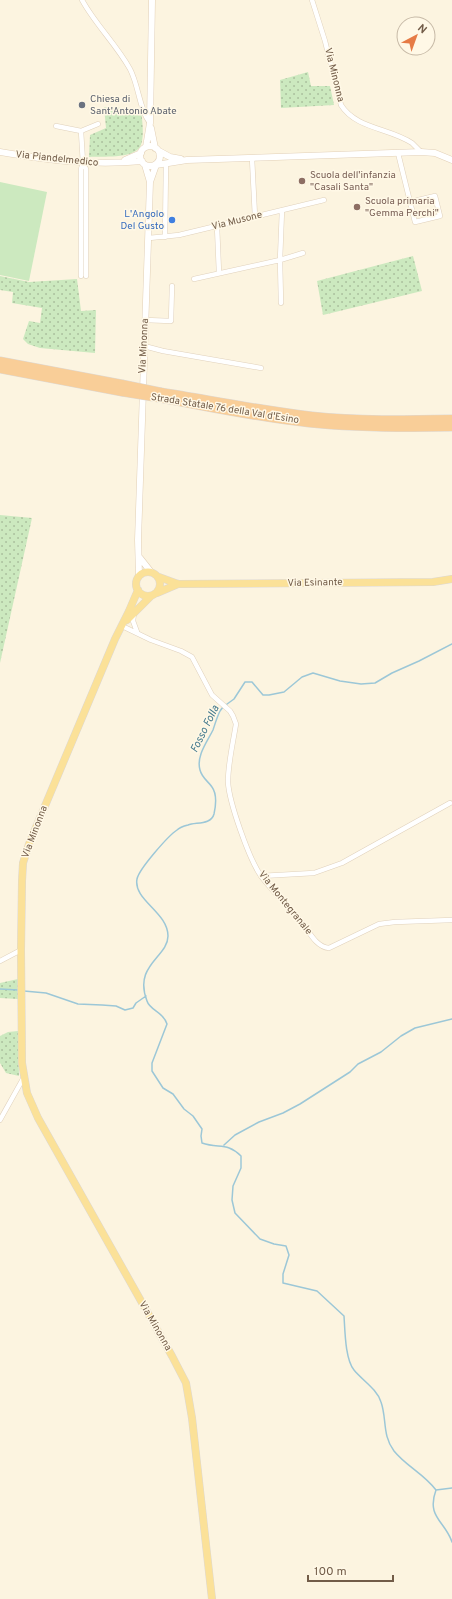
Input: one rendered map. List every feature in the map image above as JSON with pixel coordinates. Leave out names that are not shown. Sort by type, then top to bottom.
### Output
[{"type":"highway","name":"Strada Statale 76 della Val d'Esino","points":[[0,361],[122,388]]},
{"type":"highway","name":"Strada Statale 76 della Val d'Esino","points":[[0,369],[122,388],[268,418],[310,423],[401,428],[452,427]]},
{"type":"highway","name":"Strada Statale 76 della Val d'Esino","points":[[160,395],[312,416],[353,419],[452,419]]},
{"type":"highway","points":[[353,419],[423,417],[452,413]]},
{"type":"main road","name":"Via Minonna","points":[[152,0],[150,123],[146,147],[157,150],[170,157],[187,160]]},
{"type":"main road","name":"Via Minonna","points":[[139,576],[140,558],[138,540],[150,182],[156,165],[160,159],[150,123]]},
{"type":"main road","points":[[141,153],[146,147]]},
{"type":"main road","name":"Via Piandelmedico","points":[[0,152],[83,163],[144,163]]},
{"type":"main road","name":"Via Minonna","points":[[144,163],[151,166],[187,160],[421,152],[436,153],[452,160]]},
{"type":"main road","name":"Via Minonna","points":[[141,153],[150,182]]},
{"type":"main road","name":"Via Piandelmedico","points":[[114,164],[141,153]]},
{"type":"main road","points":[[140,558],[151,572],[159,577],[160,587],[154,594],[144,595],[138,590],[136,582],[142,573],[151,572]]},
{"type":"main road","name":"Via Esinante","points":[[159,577],[178,584],[433,582],[452,580]]},
{"type":"main road","name":"Via Esinante","points":[[154,594],[178,584]]},
{"type":"main road","name":"Via Minonna","points":[[138,590],[115,639],[29,844],[23,863],[20,950],[22,1063],[27,1093],[38,1118],[186,1383],[192,1418],[212,1599]]},
{"type":"main road","name":"Via Minonna","points":[[122,626],[154,594]]},
{"type":"street","points":[[82,0],[131,71],[137,85],[144,114],[150,123]]},
{"type":"street","name":"Via Minonna","points":[[312,0],[325,41],[341,105],[344,111],[352,118],[411,143],[421,152]]},
{"type":"street","points":[[56,126],[81,131],[98,124]]},
{"type":"street","points":[[81,131],[83,163],[81,169],[84,276]]},
{"type":"street","points":[[398,153],[410,202],[415,222],[440,216],[435,196],[410,202]]},
{"type":"street","points":[[252,158],[254,217]]},
{"type":"street","points":[[164,237],[166,163]]},
{"type":"street","name":"Via Musone","points":[[149,238],[164,237],[217,226],[324,200]]},
{"type":"street","points":[[281,303],[280,260],[282,210]]},
{"type":"street","points":[[217,226],[219,273]]},
{"type":"street","points":[[194,279],[280,260],[303,253]]},
{"type":"street","points":[[145,320],[171,320],[172,286]]},
{"type":"street","points":[[144,346],[163,351],[261,368]]},
{"type":"street","points":[[134,613],[133,621],[137,632]]},
{"type":"street","name":"Via Montegranale","points":[[122,626],[151,640],[181,650],[192,657],[212,695],[233,716],[236,724],[228,782],[231,801],[252,861],[261,876],[318,944],[324,948],[329,948],[380,924],[452,920]]},
{"type":"street","points":[[261,876],[314,873],[336,865],[450,803]]},
{"type":"street","points":[[0,961],[20,950]]},
{"type":"street","points":[[0,1120],[24,1077]]},
{"type":"green space","points":[[308,72],[311,86],[330,86],[334,105],[281,108],[280,80]]},
{"type":"green space","points":[[104,107],[141,109],[143,128],[142,143],[136,151],[124,155],[109,157],[89,157],[90,135],[106,128]]},
{"type":"green space","points":[[0,182],[47,192],[29,281],[0,275]]},
{"type":"green space","points":[[413,256],[422,291],[323,315],[317,281]]},
{"type":"green space","points":[[0,276],[29,282],[77,279],[81,311],[96,310],[95,353],[40,348],[28,344],[23,339],[29,321],[40,323],[42,308],[12,303],[13,292],[0,290]]},
{"type":"green space","points":[[0,515],[32,518],[0,663]]},
{"type":"green space","points":[[18,979],[18,999],[0,998],[0,983]]},
{"type":"green space","points":[[18,1031],[19,1076],[6,1073],[0,1063],[0,1036],[8,1032]]},
{"type":"waterway","points":[[452,644],[392,673],[375,683],[361,684],[340,681],[313,673],[302,677],[284,692],[263,695],[252,682],[245,682],[234,699],[220,711],[213,730],[201,754],[199,765],[201,773],[215,793],[216,800],[212,818],[207,822],[188,825],[178,829],[154,853],[137,879],[137,886],[140,893],[163,920],[167,928],[168,936],[167,943],[147,970],[144,979],[144,989],[148,1003],[163,1017],[167,1024],[152,1063],[152,1071],[163,1088],[173,1094],[184,1109],[193,1116],[202,1129],[202,1143],[227,1147],[241,1156],[241,1168],[233,1186],[232,1200],[235,1213],[260,1239],[286,1246],[289,1255],[283,1274],[283,1283],[317,1291],[344,1316],[346,1344],[351,1365],[379,1397],[383,1408],[386,1433],[390,1445],[394,1451],[426,1479],[436,1490],[433,1507],[452,1542]]},
{"type":"waterway","name":"Fosso Folla","points":[[0,989],[18,990]]},
{"type":"waterway","name":"Fosso Folla","points":[[24,991],[46,993],[78,1004],[116,1006],[125,1010],[133,1008],[136,1003],[146,996]]},
{"type":"waterway","points":[[224,1145],[235,1135],[259,1122],[283,1113],[300,1104],[350,1072],[358,1064],[381,1052],[401,1036],[415,1028],[452,1019]]},
{"type":"waterway","points":[[436,1490],[452,1488]]},
{"type":"place","name":"Chiesa di Sant'Antonio Abate","points":[[82,105]]},
{"type":"place","name":"Scuola dell'infanzia \"Casali Santa\"","points":[[302,181]]},
{"type":"place","name":"Scuola primaria \"Gemma Perchi\"","points":[[357,207]]},
{"type":"place","name":"L'Angolo Del Gusto","points":[[172,220]]}]
